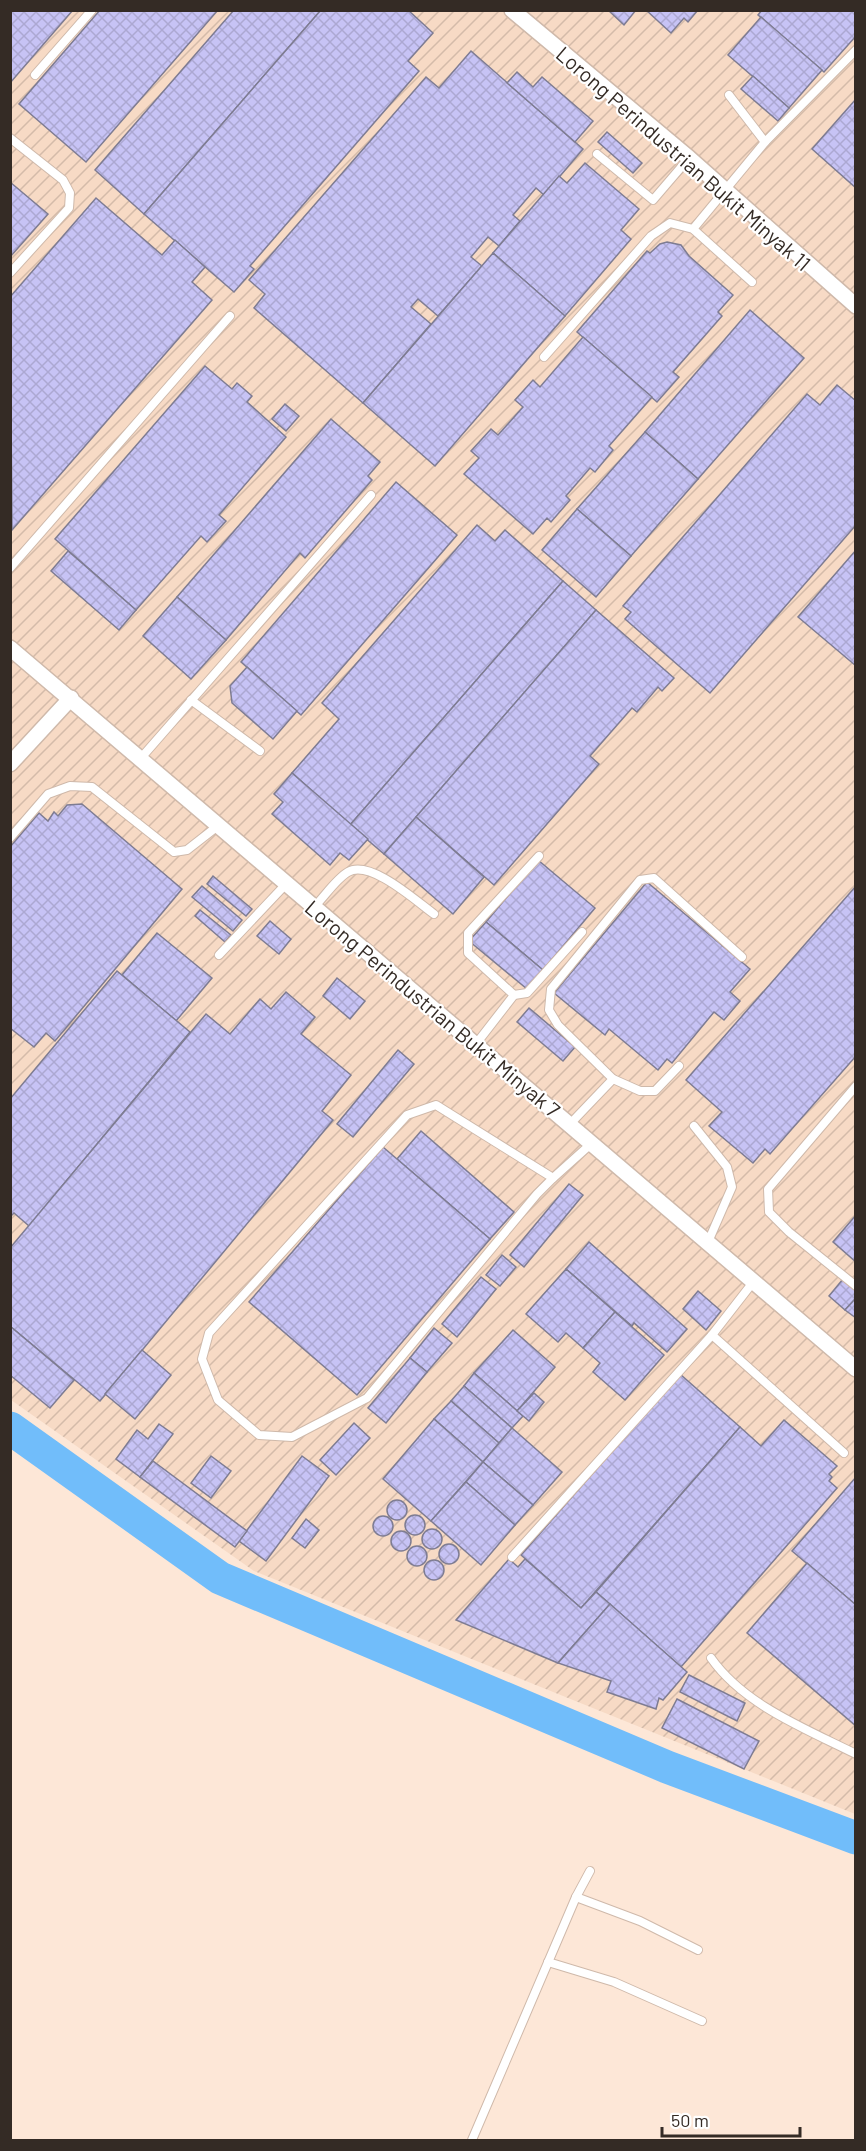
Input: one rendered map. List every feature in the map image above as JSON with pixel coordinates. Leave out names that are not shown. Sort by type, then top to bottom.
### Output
[{"type":"street","name":"Lorong Perindustrian Bukit Minyak 11","points":[[512,10],[689,158],[855,306]]},
{"type":"street","name":"Lorong Perindustrian Bukit Minyak 7","points":[[10,648],[855,1369]]},
{"type":"street","points":[[10,764],[71,698]]},
{"type":"lane","points":[[35,75],[92,10]]},
{"type":"lane","points":[[693,229],[765,142],[855,50]]},
{"type":"lane","points":[[729,95],[765,142]]},
{"type":"lane","points":[[10,138],[63,180],[70,193],[69,208],[10,273]]},
{"type":"lane","points":[[597,154],[653,200],[689,158]]},
{"type":"lane","points":[[544,357],[651,236],[669,223],[693,229],[752,282]]},
{"type":"lane","points":[[10,568],[230,316]]},
{"type":"lane","points":[[141,758],[371,495]]},
{"type":"lane","points":[[191,700],[261,751]]},
{"type":"lane","points":[[10,838],[48,794],[70,786],[92,787],[174,852],[187,850],[219,825]]},
{"type":"lane","points":[[514,995],[468,952],[468,933],[539,856]]},
{"type":"lane","points":[[315,906],[348,872],[361,869],[376,873],[434,914]]},
{"type":"lane","points":[[679,1066],[655,1091],[640,1091],[613,1079],[558,1024],[549,1010],[551,989],[640,880],[654,878],[742,957]]},
{"type":"lane","points":[[219,956],[287,883]]},
{"type":"lane","points":[[476,1044],[514,995],[527,993],[582,932]]},
{"type":"lane","points":[[570,1124],[613,1079]]},
{"type":"lane","points":[[855,1086],[768,1189],[769,1212],[789,1232],[855,1286]]},
{"type":"lane","points":[[553,1178],[435,1105],[407,1115],[208,1333],[202,1359],[218,1400],[259,1435],[292,1437],[367,1398],[537,1194],[592,1143]]},
{"type":"lane","points":[[694,1126],[728,1167],[732,1187],[708,1242]]},
{"type":"lane","points":[[512,1557],[712,1335],[754,1281]]},
{"type":"lane","points":[[712,1335],[843,1453]]},
{"type":"lane","points":[[711,1658],[722,1673],[778,1714],[855,1754]]},
{"type":"lane","points":[[472,2140],[576,1897],[590,1871]]},
{"type":"lane","points":[[576,1897],[640,1921],[698,1950]]},
{"type":"lane","points":[[548,1962],[614,1982],[702,2021]]},
{"type":"shaded area","points":[[11,11],[855,11],[855,1814],[254,1571],[11,1400]]},
{"type":"building","points":[[10,10],[73,10],[10,83]]},
{"type":"building","points":[[100,10],[218,10],[86,162],[19,104]]},
{"type":"building","points":[[234,10],[321,10],[144,214],[95,170]]},
{"type":"building","points":[[321,10],[408,10],[433,33],[408,61],[419,71],[250,266],[254,269],[234,292],[144,214]]},
{"type":"building","points":[[608,10],[636,10],[624,25]]},
{"type":"building","points":[[646,10],[698,10],[688,22],[684,18],[671,33]]},
{"type":"building","points":[[762,10],[856,10],[856,36],[824,72],[758,15]]},
{"type":"building","points":[[761,17],[822,70],[789,108],[728,55]]},
{"type":"building","points":[[471,51],[583,149],[544,195],[536,188],[513,215],[520,221],[499,246],[488,237],[471,257],[482,266],[438,316],[418,299],[411,307],[431,324],[363,403],[254,308],[265,294],[249,280],[426,77],[439,88]]},
{"type":"building","points":[[517,72],[533,87],[542,77],[593,121],[575,142],[507,83]]},
{"type":"building","points":[[753,76],[789,108],[778,121],[741,89]]},
{"type":"building","points":[[856,99],[856,188],[812,149]]},
{"type":"building","points":[[607,132],[642,163],[633,173],[598,142]]},
{"type":"building","points":[[585,163],[639,209],[621,230],[631,239],[565,316],[493,253],[559,176],[567,183]]},
{"type":"building","points":[[10,182],[48,214],[10,257]]},
{"type":"building","points":[[96,198],[162,255],[175,240],[205,267],[192,282],[212,300],[12,530],[10,297]]},
{"type":"building","points":[[667,242],[681,245],[689,256],[733,295],[718,312],[722,316],[673,372],[679,377],[657,402],[577,332],[647,251],[650,253],[660,244]]},
{"type":"building","points":[[493,253],[565,316],[435,466],[363,403]]},
{"type":"building","points":[[750,310],[804,358],[698,479],[645,432]]},
{"type":"building","points":[[583,337],[652,397],[609,446],[613,450],[595,472],[590,468],[566,496],[570,500],[551,522],[547,518],[533,534],[464,474],[479,458],[471,451],[491,429],[498,435],[523,407],[515,400],[533,380],[540,387]]},
{"type":"building","points":[[205,366],[232,389],[237,383],[252,396],[247,402],[286,437],[219,515],[226,521],[207,542],[201,536],[136,610],[55,539]]},
{"type":"building","points":[[837,385],[856,401],[856,525],[710,693],[625,619],[631,612],[623,606],[807,394],[820,405]]},
{"type":"building","points":[[285,404],[299,416],[286,431],[272,419]]},
{"type":"building","points":[[331,419],[380,462],[368,476],[372,480],[305,558],[300,553],[226,640],[177,597]]},
{"type":"building","points":[[645,432],[698,479],[631,556],[577,509]]},
{"type":"building","points":[[396,482],[457,535],[301,715],[241,662]]},
{"type":"building","points":[[577,509],[631,556],[596,597],[542,550]]},
{"type":"building","points":[[477,525],[495,541],[505,530],[563,581],[350,825],[292,773],[339,719],[322,703]]},
{"type":"building","points":[[856,550],[856,666],[798,617]]},
{"type":"building","points":[[68,551],[136,610],[119,630],[51,571]]},
{"type":"building","points":[[563,581],[596,610],[384,854],[350,825]]},
{"type":"building","points":[[177,597],[226,640],[191,679],[143,636]]},
{"type":"building","points":[[596,610],[674,678],[662,691],[658,687],[637,712],[632,708],[590,756],[599,764],[494,885],[416,817]]},
{"type":"building","points":[[247,667],[297,711],[273,739],[232,703],[230,686]]},
{"type":"building","points":[[292,773],[368,839],[349,860],[340,853],[330,865],[272,814],[283,802],[274,794]]},
{"type":"building","points":[[82,804],[182,889],[55,1041],[46,1033],[34,1047],[10,1028],[10,847],[39,813],[48,821],[54,812],[58,816],[67,805]]},
{"type":"building","points":[[416,817],[484,877],[453,914],[384,854]]},
{"type":"building","points":[[538,860],[595,908],[543,970],[486,922]]},
{"type":"building","points":[[213,876],[252,909],[246,916],[207,884]]},
{"type":"building","points":[[647,882],[750,969],[730,992],[740,1001],[724,1020],[714,1012],[672,1063],[667,1059],[658,1070],[609,1029],[605,1035],[554,993]]},
{"type":"building","points":[[202,886],[242,920],[233,931],[192,897]]},
{"type":"building","points":[[856,886],[856,1056],[770,1154],[765,1149],[753,1163],[709,1126],[722,1112],[686,1080]]},
{"type":"building","points":[[200,910],[231,935],[225,942],[195,916]]},
{"type":"building","points":[[270,921],[291,939],[279,954],[257,936]]},
{"type":"building","points":[[486,922],[543,970],[527,989],[469,941]]},
{"type":"building","points":[[157,933],[212,978],[176,1021],[122,975]]},
{"type":"building","points":[[117,971],[190,1032],[29,1226],[14,1213],[10,1217],[10,1099]]},
{"type":"building","points":[[337,978],[365,1001],[350,1019],[323,996]]},
{"type":"building","points":[[286,992],[315,1017],[301,1034],[351,1075],[322,1111],[333,1120],[100,1401],[10,1326],[10,1248],[206,1014],[230,1034],[260,999],[271,1009]]},
{"type":"building","points":[[529,1008],[575,1047],[563,1061],[517,1022]]},
{"type":"building","points":[[398,1050],[414,1064],[353,1137],[337,1124]]},
{"type":"building","points":[[421,1131],[514,1212],[490,1239],[397,1159]]},
{"type":"building","points":[[383,1147],[490,1239],[357,1395],[249,1302]]},
{"type":"building","points":[[569,1184],[583,1195],[524,1267],[510,1255]]},
{"type":"building","points":[[856,1215],[856,1262],[833,1242]]},
{"type":"building","points":[[589,1242],[687,1329],[667,1352],[634,1323],[632,1326],[566,1269]]},
{"type":"building","points":[[502,1255],[516,1267],[500,1286],[486,1275]]},
{"type":"building","points":[[566,1269],[615,1312],[583,1348],[566,1333],[558,1342],[526,1314]]},
{"type":"building","points":[[481,1277],[496,1289],[457,1337],[442,1324]]},
{"type":"building","points":[[843,1279],[856,1289],[856,1298],[845,1310],[829,1296]]},
{"type":"building","points":[[698,1291],[721,1311],[706,1330],[683,1309]]},
{"type":"building","points":[[856,1298],[856,1318],[845,1310]]},
{"type":"building","points":[[615,1312],[664,1355],[625,1400],[593,1372],[600,1363],[583,1348]]},
{"type":"building","points":[[11,1327],[74,1380],[50,1408],[10,1375]]},
{"type":"building","points":[[434,1328],[452,1343],[427,1372],[410,1358]]},
{"type":"building","points":[[513,1330],[555,1367],[517,1411],[474,1373]]},
{"type":"building","points":[[142,1350],[171,1375],[135,1419],[105,1394]]},
{"type":"building","points":[[410,1358],[427,1372],[386,1423],[368,1408]]},
{"type":"building","points":[[474,1373],[523,1416],[512,1428],[464,1386]]},
{"type":"building","points":[[680,1374],[740,1427],[581,1608],[521,1555]]},
{"type":"building","points":[[464,1386],[512,1428],[499,1443],[451,1401]]},
{"type":"building","points":[[534,1393],[544,1402],[529,1421],[517,1411]]},
{"type":"building","points":[[451,1401],[499,1443],[483,1462],[434,1419]]},
{"type":"building","points":[[434,1419],[483,1462],[431,1521],[383,1479]]},
{"type":"building","points":[[784,1420],[837,1466],[829,1474],[832,1477],[829,1481],[837,1488],[681,1667],[596,1592],[740,1427],[761,1446]]},
{"type":"building","points":[[354,1423],[370,1438],[336,1475],[320,1460]]},
{"type":"building","points":[[159,1424],[173,1434],[140,1477],[116,1459],[137,1430],[148,1439]]},
{"type":"building","points":[[512,1428],[562,1472],[533,1505],[483,1462]]},
{"type":"building","points":[[211,1456],[231,1471],[211,1498],[191,1483]]},
{"type":"building","points":[[302,1456],[329,1476],[266,1561],[239,1541]]},
{"type":"building","points":[[153,1461],[247,1531],[235,1547],[140,1477]]},
{"type":"building","points":[[483,1462],[533,1505],[515,1525],[466,1482]]},
{"type":"building","points":[[856,1477],[856,1605],[792,1551]]},
{"type":"building","points":[[466,1482],[515,1525],[481,1565],[431,1521]]},
{"type":"building","points":[[397,1500],[404,1503],[407,1510],[404,1517],[397,1520],[390,1517],[387,1510],[390,1503]]},
{"type":"building","points":[[415,1515],[422,1518],[425,1525],[422,1532],[415,1535],[408,1532],[405,1525],[408,1518]]},
{"type":"building","points":[[383,1516],[390,1519],[393,1526],[390,1533],[383,1536],[376,1533],[373,1526],[376,1519]]},
{"type":"building","points":[[306,1519],[319,1530],[305,1548],[292,1538]]},
{"type":"building","points":[[432,1529],[439,1532],[442,1539],[439,1546],[432,1549],[425,1546],[422,1539],[425,1532]]},
{"type":"building","points":[[401,1531],[408,1534],[411,1541],[408,1548],[401,1551],[394,1548],[391,1541],[394,1534]]},
{"type":"building","points":[[449,1544],[456,1547],[459,1554],[456,1561],[449,1564],[442,1561],[439,1554],[442,1547]]},
{"type":"building","points":[[417,1546],[424,1549],[427,1556],[424,1563],[417,1566],[410,1563],[407,1556],[410,1549]]},
{"type":"building","points":[[509,1559],[518,1567],[525,1559],[581,1608],[596,1592],[610,1604],[558,1663],[456,1620]]},
{"type":"building","points":[[434,1560],[441,1563],[444,1570],[441,1577],[434,1580],[427,1577],[424,1570],[427,1563]]},
{"type":"building","points":[[807,1563],[856,1605],[856,1726],[747,1633]]},
{"type":"building","points":[[610,1604],[687,1672],[663,1700],[659,1698],[656,1709],[607,1692],[611,1681],[558,1663]]},
{"type":"building","points":[[689,1675],[745,1703],[737,1721],[680,1692]]},
{"type":"building","points":[[677,1699],[759,1741],[744,1769],[662,1728]]},
{"type":"waterway","points":[[10,1428],[220,1578],[667,1767],[856,1838]]}]
